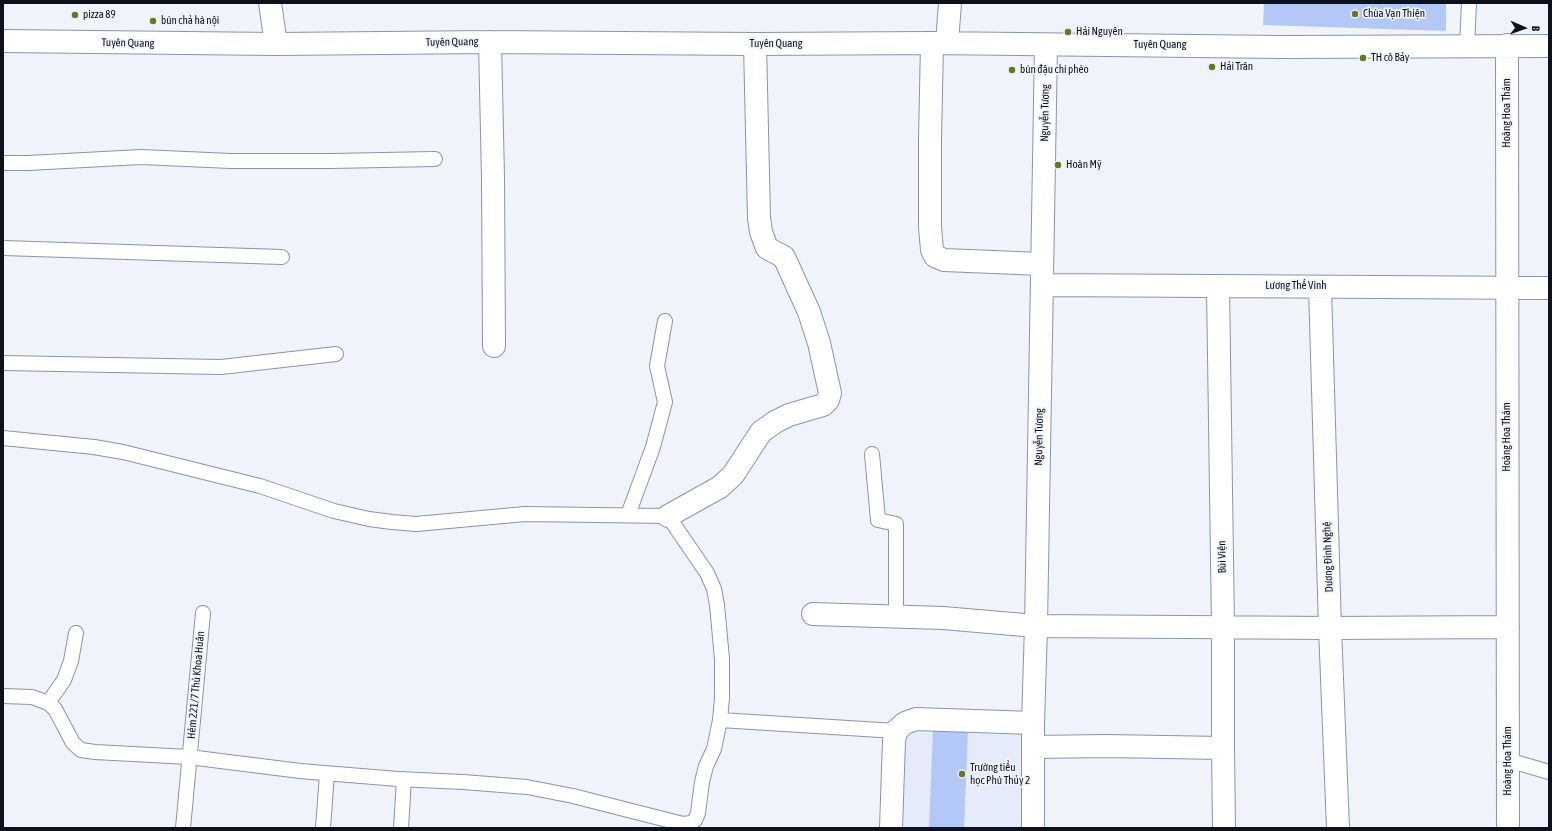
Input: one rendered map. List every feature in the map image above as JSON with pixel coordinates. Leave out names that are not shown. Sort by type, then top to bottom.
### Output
[{"type":"street","points":[[270,3],[276,44]]},
{"type":"street","points":[[940,43],[950,3]]},
{"type":"street","name":"Tuyên Quang","points":[[3,41],[276,44],[490,42],[1549,46]]},
{"type":"street","points":[[490,42],[493,178],[494,346]]},
{"type":"street","name":"Lương Thế Vinh","points":[[940,43],[930,140],[930,227],[934,256],[944,260],[1042,274],[1218,286],[1549,288]]},
{"type":"street","points":[[668,516],[720,487],[733,475],[762,432],[775,422],[789,415],[823,405],[828,400],[830,393],[819,343],[809,312],[784,257],[767,248],[761,232],[758,218],[755,44]]},
{"type":"street","name":"Nguyễn Tương","points":[[1033,828],[1033,724],[1046,45]]},
{"type":"street","name":"Hoàng Hoa Thám","points":[[1507,45],[1508,828]]},
{"type":"street","name":"Bùi Viện","points":[[1218,286],[1223,626],[1224,828]]},
{"type":"street","name":"Dương Đình Nghệ","points":[[1320,286],[1330,628],[1338,828]]},
{"type":"street","points":[[813,614],[943,618],[1036,626],[1223,626],[1330,628],[1508,627]]},
{"type":"street","points":[[891,828],[894,741],[896,731],[905,723],[916,719],[1033,724]]},
{"type":"street","points":[[1033,747],[1106,746],[1223,748]]},
{"type":"lane","points":[[1468,46],[1469,3]]},
{"type":"lane","points":[[3,163],[141,158],[231,161],[435,159]]},
{"type":"lane","points":[[3,248],[282,257]]},
{"type":"lane","points":[[628,515],[653,447],[665,402],[657,366],[665,321]]},
{"type":"lane","points":[[3,363],[220,367],[336,354]]},
{"type":"lane","points":[[3,438],[94,447],[123,452],[260,486],[334,511],[369,519],[392,522],[416,524],[525,514],[668,516],[707,573],[714,589],[722,659],[722,698],[720,720],[714,749],[706,766],[702,782],[698,814],[696,820],[691,824],[683,824],[650,822],[573,796],[526,787],[327,774],[251,766],[189,757],[82,750],[72,743],[55,709],[48,703],[32,697],[3,696]]},
{"type":"lane","points":[[872,454],[878,520],[896,524],[896,617]]},
{"type":"lane","name":"Hẻm 221/7 Thủ Khoa Huân","points":[[183,828],[203,613]]},
{"type":"lane","points":[[48,703],[64,680],[71,661],[76,633]]},
{"type":"lane","points":[[720,720],[896,731]]},
{"type":"lane","points":[[1508,760],[1549,772]]},
{"type":"lane","points":[[323,828],[327,774]]},
{"type":"lane","points":[[401,828],[404,779]]},
{"type":"shaded area","name":"Trường tiểu học Phú Thủy 2","points":[[905,718],[1024,720],[1022,828],[899,828]]},
{"type":"building","name":"Chùa Vạn Thiện","points":[[1264,3],[1446,3],[1446,31],[1263,25]]},
{"type":"building","points":[[933,729],[968,731],[964,828],[929,828]]},
{"type":"place","name":"Chùa Vạn Thiện","points":[[1355,14]]},
{"type":"place","name":"pizza 89","points":[[75,15]]},
{"type":"place","name":"bún chả hà nội","points":[[153,21]]},
{"type":"place","name":"Hải Nguyên","points":[[1068,32]]},
{"type":"place","name":"TH cô Bảy","points":[[1363,58]]},
{"type":"place","name":"Hải Trân","points":[[1212,67]]},
{"type":"place","name":"bún đậu chí phèo","points":[[1012,70]]},
{"type":"place","name":"Hoàn Mỹ","points":[[1058,165]]},
{"type":"place","name":"Trường tiểu học Phú Thủy 2","points":[[962,774]]}]
